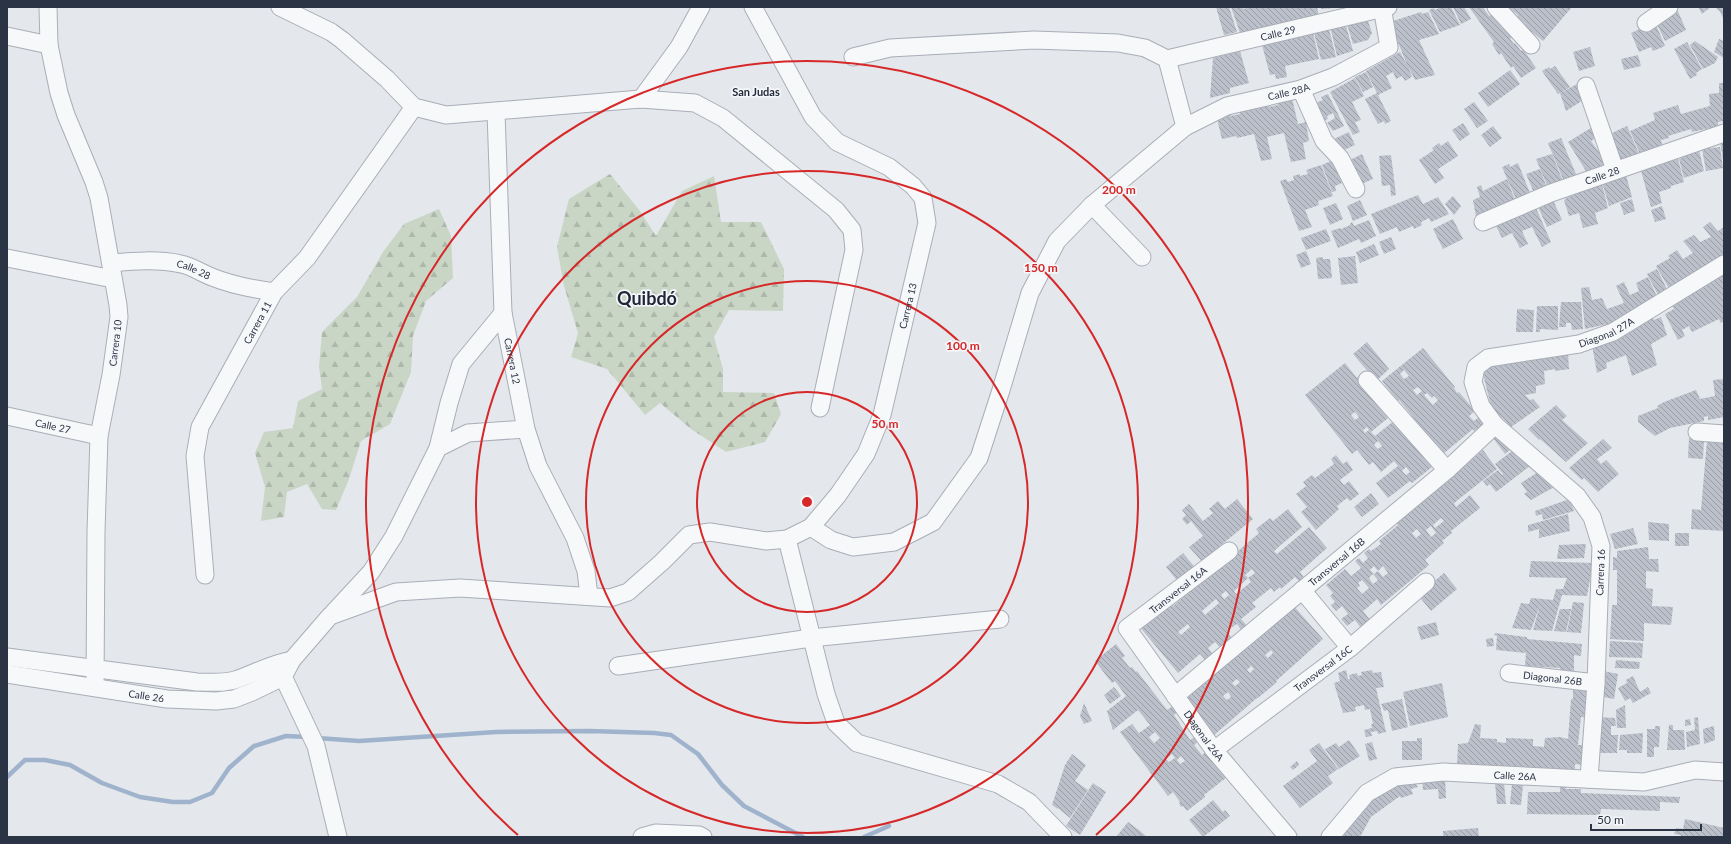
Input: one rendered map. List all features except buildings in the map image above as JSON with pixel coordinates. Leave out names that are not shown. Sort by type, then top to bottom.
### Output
[{"type":"street","name":"Carrera 10","points":[[48,7],[48,45],[57,87],[66,115],[96,187],[118,305],[117,336],[99,436],[95,687]]},
{"type":"street","points":[[280,7],[331,32],[342,40],[387,79],[414,107],[446,115],[641,100],[695,103],[723,118],[836,210],[852,230],[854,250],[820,408]]},
{"type":"street","points":[[641,100],[679,47],[701,7]]},
{"type":"street","name":"Carrera 13","points":[[753,7],[813,117],[837,142],[889,166],[913,186],[923,198],[927,223],[882,415],[866,454],[838,495],[811,527]]},
{"type":"street","points":[[1496,7],[1531,45]]},
{"type":"street","points":[[1646,23],[1669,7]]},
{"type":"street","name":"Calle 28A","points":[[811,527],[831,540],[853,547],[894,542],[933,522],[979,458],[1030,293],[1057,241],[1092,205],[1185,127],[1227,106],[1301,88],[1333,77],[1389,47],[1384,8]]},
{"type":"street","name":"Calle 29","points":[[1168,60],[1384,8]]},
{"type":"street","points":[[7,36],[48,45]]},
{"type":"street","points":[[853,57],[890,48],[1034,40],[1118,43],[1145,48],[1168,60],[1185,127]]},
{"type":"street","points":[[1586,86],[1615,170]]},
{"type":"street","points":[[1301,88],[1324,141],[1340,158],[1356,189]]},
{"type":"street","name":"Carrera 11","points":[[205,575],[195,456],[200,427],[274,292],[308,258],[414,107]]},
{"type":"street","name":"Carrera 12","points":[[496,112],[503,313],[526,429],[538,466],[575,538],[586,571],[589,596]]},
{"type":"street","name":"Calle 28","points":[[1483,222],[1551,193],[1724,133]]},
{"type":"street","points":[[1092,205],[1142,257]]},
{"type":"street","name":"Calle 28","points":[[7,258],[112,271],[162,261],[179,263],[224,281],[274,292]]},
{"type":"street","name":"Diagonal 27A","points":[[1476,367],[1488,358],[1579,344],[1613,332],[1724,264]]},
{"type":"street","points":[[338,837],[316,746],[284,667],[371,572],[394,536],[438,448],[449,403],[461,364],[503,313]]},
{"type":"street","name":"Carrera 16","points":[[1476,367],[1473,382],[1481,406],[1495,425],[1577,496],[1592,516],[1601,546],[1596,683],[1589,780]]},
{"type":"street","points":[[1367,380],[1447,470]]},
{"type":"street","name":"Calle 27","points":[[7,416],[99,436]]},
{"type":"street","name":"Transversal 16B","points":[[1175,696],[1447,470],[1495,425]]},
{"type":"street","points":[[438,448],[468,433],[526,429]]},
{"type":"street","points":[[1697,432],[1724,434]]},
{"type":"street","points":[[330,616],[396,592],[460,588],[610,598],[628,592],[662,562],[689,535],[710,532],[766,541],[787,539],[811,527]]},
{"type":"street","points":[[787,539],[811,638],[826,694],[836,723],[857,743],[998,784],[1029,802],[1063,837]]},
{"type":"street","name":"Transversal 16A","points":[[1127,628],[1229,551]]},
{"type":"street","name":"Transversal 16C","points":[[1214,750],[1350,648],[1426,582]]},
{"type":"street","points":[[1302,590],[1350,648]]},
{"type":"street","points":[[618,666],[811,638],[1000,619]]},
{"type":"street","name":"Diagonal 26A","points":[[1127,628],[1214,750],[1288,837]]},
{"type":"street","points":[[12,674],[13,657]]},
{"type":"street","name":"Calle 26","points":[[13,657],[169,680],[197,682],[222,682],[237,680],[284,667]]},
{"type":"street","name":"Calle 26","points":[[12,674],[167,699],[216,701],[234,699],[284,667]]},
{"type":"street","name":"Diagonal 26B","points":[[1509,673],[1596,683]]},
{"type":"street","name":"Calle 26A","points":[[1330,837],[1367,793],[1395,777],[1443,772],[1644,782],[1695,770],[1724,772]]},
{"type":"street","points":[[642,837],[656,833],[699,835],[703,837]]},
{"type":"green space","points":[[610,174],[640,211],[656,236],[682,191],[714,176],[721,222],[761,222],[784,269],[783,311],[729,310],[714,337],[723,369],[723,392],[774,393],[781,414],[765,442],[726,452],[691,429],[660,403],[645,415],[607,369],[571,357],[578,333],[564,286],[557,247],[569,199]]},
{"type":"green space","points":[[439,209],[451,236],[453,278],[426,301],[413,336],[411,372],[390,424],[361,441],[349,479],[336,510],[322,509],[307,484],[287,492],[284,517],[261,521],[265,487],[255,453],[264,432],[293,428],[298,401],[322,389],[319,367],[322,332],[357,297],[383,252],[404,224]]},
{"type":"waterway","points":[[317,738],[359,741],[496,732],[590,731],[671,735],[698,754],[722,785],[744,806],[803,837]]},
{"type":"waterway","points":[[7,777],[25,760],[45,760],[70,765],[102,783],[140,797],[173,802],[190,802],[212,793],[229,768],[254,746],[286,736],[307,737]]},
{"type":"waterway","points":[[864,837],[889,826]]},
{"type":"district","name":"San Judas","points":[[756,92]]},
{"type":"district","name":"Quibdó","points":[[647,299]]}]
